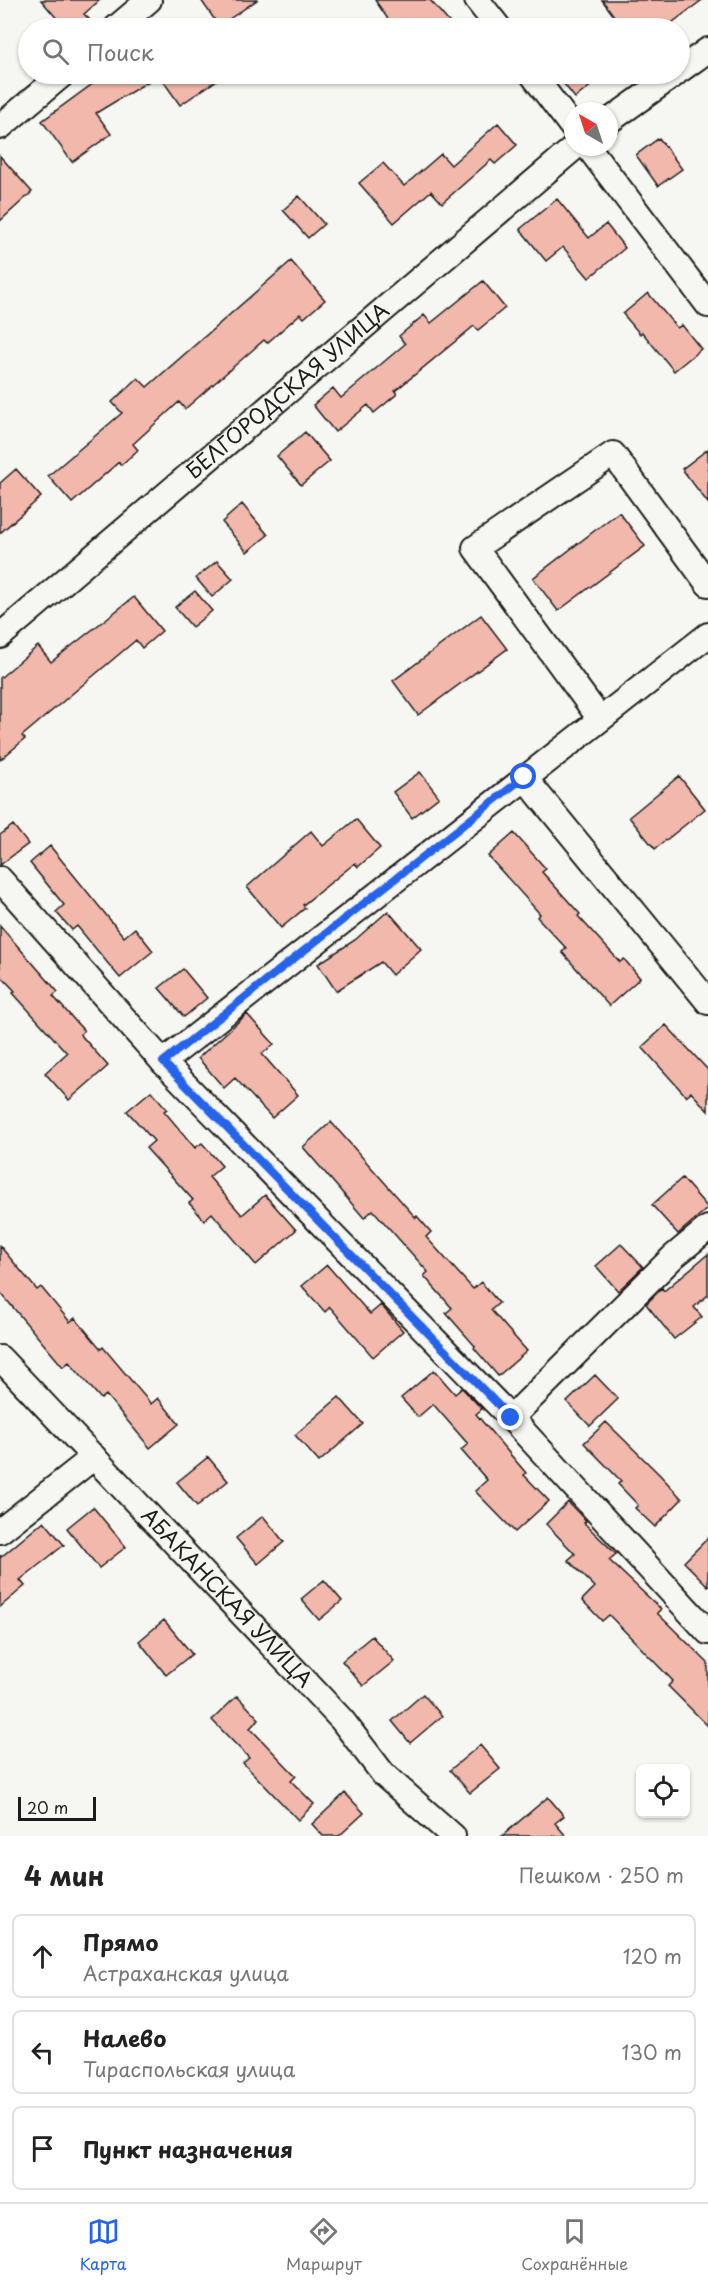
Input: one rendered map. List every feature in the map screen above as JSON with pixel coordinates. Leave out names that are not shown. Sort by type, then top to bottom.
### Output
[{"type":"street","points":[[128,18],[149,0]]},
{"type":"street","points":[[477,0],[490,18]]},
{"type":"street","points":[[690,63],[708,50]]},
{"type":"street","points":[[0,127],[51,84]]},
{"type":"street","points":[[540,84],[564,116]]},
{"type":"street","points":[[618,115],[661,84]]},
{"type":"street","name":"БЕЛГОРОДСКАЯ УЛИЦА","points":[[0,636],[564,156]]},
{"type":"street","points":[[595,156],[708,305]]},
{"type":"street","points":[[600,719],[475,548],[613,454],[708,584]]},
{"type":"street","points":[[163,1062],[708,635]]},
{"type":"street","points":[[524,777],[708,1002]]},
{"type":"street","points":[[0,879],[163,1062],[511,1418],[708,1632]]},
{"type":"street","points":[[511,1418],[673,1257],[708,1228]]},
{"type":"street","name":"АБАКАНСКАЯ УЛИЦА","points":[[0,1358],[342,1720],[384,1775],[447,1835]]},
{"type":"street","points":[[0,1531],[94,1457]]},
{"type":"building","points":[[41,0],[100,0],[84,14],[88,18],[56,18]]},
{"type":"building","points":[[201,0],[257,0],[231,18],[213,18]]},
{"type":"building","points":[[375,0],[430,0],[445,18],[387,18]]},
{"type":"building","points":[[602,0],[702,0],[678,18],[616,18]]},
{"type":"building","points":[[92,84],[144,84],[96,113],[111,134],[72,162],[42,121]]},
{"type":"building","points":[[165,84],[211,84],[180,105]]},
{"type":"building","points":[[564,84],[593,84],[575,98]]},
{"type":"building","points":[[498,123],[517,145],[495,164],[491,160],[442,203],[431,191],[394,223],[359,183],[383,163],[404,186],[441,154],[451,165]]},
{"type":"building","points":[[659,138],[682,169],[658,186],[636,155]]},
{"type":"building","points":[[0,156],[32,192],[0,221]]},
{"type":"building","points":[[299,196],[324,224],[308,238],[283,210]]},
{"type":"building","points":[[557,199],[589,238],[606,224],[625,248],[589,278],[563,247],[546,261],[520,229]]},
{"type":"building","points":[[291,261],[325,300],[304,318],[300,314],[267,343],[264,340],[185,409],[179,402],[133,444],[138,450],[121,465],[119,462],[72,503],[48,476],[122,413],[112,402],[138,378],[147,387]]},
{"type":"building","points":[[483,281],[505,308],[478,330],[474,326],[395,391],[397,394],[374,413],[368,405],[335,432],[313,405],[333,388],[341,398],[405,344],[399,336],[424,315],[431,323]]},
{"type":"building","points":[[648,293],[677,328],[682,325],[701,349],[674,371],[642,332],[640,334],[623,314]]},
{"type":"building","points":[[305,432],[330,461],[301,485],[277,456]]},
{"type":"building","points":[[708,449],[708,503],[682,469]]},
{"type":"building","points":[[16,469],[41,497],[0,533],[0,483]]},
{"type":"building","points":[[242,504],[268,535],[247,552],[222,522]]},
{"type":"building","points":[[619,512],[645,546],[558,611],[533,578]]},
{"type":"building","points":[[217,561],[233,579],[212,597],[196,578]]},
{"type":"building","points":[[195,591],[212,611],[192,627],[175,607]]},
{"type":"building","points":[[134,597],[162,631],[142,648],[136,640],[22,736],[25,739],[0,760],[0,678],[38,646],[51,662]]},
{"type":"building","points":[[481,615],[507,649],[418,715],[393,681]]},
{"type":"building","points":[[420,772],[439,797],[412,818],[393,792]]},
{"type":"building","points":[[679,776],[705,809],[655,849],[629,817]]},
{"type":"building","points":[[356,819],[380,848],[358,867],[355,863],[303,905],[305,908],[281,928],[247,887],[311,831],[323,846]]},
{"type":"building","points":[[13,825],[28,844],[0,865],[0,835]]},
{"type":"building","points":[[514,833],[546,869],[542,872],[580,914],[578,916],[620,962],[624,959],[640,978],[609,1006],[562,952],[566,948],[537,917],[540,914],[488,856]]},
{"type":"building","points":[[50,846],[124,937],[135,928],[153,951],[120,978],[77,926],[72,930],[56,912],[64,905],[30,863]]},
{"type":"building","points":[[388,911],[421,949],[392,975],[381,962],[336,991],[318,964],[355,940]]},
{"type":"building","points":[[0,926],[58,992],[53,996],[84,1031],[80,1034],[108,1066],[69,1100],[45,1073],[67,1053],[13,993],[15,991],[0,975]]},
{"type":"building","points":[[183,969],[207,998],[184,1017],[159,988]]},
{"type":"building","points":[[247,1014],[274,1044],[262,1054],[298,1095],[272,1118],[235,1078],[224,1088],[198,1058]]},
{"type":"building","points":[[666,1025],[708,1070],[708,1111],[691,1092],[686,1096],[642,1047]]},
{"type":"building","points":[[151,1091],[167,1109],[164,1111],[195,1148],[202,1143],[222,1166],[209,1177],[242,1215],[265,1195],[296,1230],[256,1265],[212,1213],[204,1220],[189,1203],[193,1200],[146,1148],[154,1141],[127,1111]]},
{"type":"building","points":[[331,1122],[431,1232],[426,1237],[473,1289],[481,1282],[499,1303],[491,1310],[527,1351],[498,1376],[446,1313],[452,1308],[424,1276],[428,1272],[373,1210],[364,1218],[303,1147]]},
{"type":"building","points":[[682,1178],[708,1208],[678,1234],[652,1205]]},
{"type":"building","points":[[621,1244],[643,1267],[618,1291],[596,1266]]},
{"type":"building","points":[[0,1246],[37,1290],[41,1287],[70,1322],[75,1318],[101,1349],[103,1347],[151,1404],[158,1398],[179,1424],[150,1448],[106,1395],[101,1399],[69,1362],[63,1367],[0,1292]]},
{"type":"building","points":[[708,1254],[708,1295],[694,1307],[702,1317],[674,1339],[646,1304],[662,1288],[664,1291]]},
{"type":"building","points":[[327,1265],[370,1314],[381,1305],[403,1331],[373,1357],[330,1307],[325,1312],[302,1286]]},
{"type":"building","points":[[434,1370],[455,1394],[462,1388],[482,1409],[476,1414],[526,1473],[524,1475],[549,1501],[515,1532],[475,1491],[487,1480],[461,1450],[468,1444],[433,1404],[418,1417],[401,1398]]},
{"type":"building","points":[[595,1375],[618,1399],[590,1426],[567,1402]]},
{"type":"building","points":[[339,1397],[363,1424],[319,1462],[295,1435]]},
{"type":"building","points":[[606,1422],[682,1499],[655,1527],[635,1508],[638,1505],[618,1484],[621,1481],[584,1443]]},
{"type":"building","points":[[208,1457],[228,1481],[197,1506],[177,1482]]},
{"type":"building","points":[[568,1502],[586,1521],[584,1523],[616,1554],[609,1560],[661,1609],[657,1613],[708,1663],[708,1726],[668,1686],[673,1681],[609,1615],[602,1621],[582,1600],[595,1587],[568,1560],[575,1554],[546,1524]]},
{"type":"building","points":[[93,1507],[126,1547],[99,1568],[67,1528]]},
{"type":"building","points":[[263,1516],[284,1542],[258,1564],[236,1538]]},
{"type":"building","points":[[44,1521],[64,1545],[20,1580],[25,1586],[0,1607],[0,1555],[1,1557]]},
{"type":"building","points":[[708,1538],[708,1586],[684,1562]]},
{"type":"building","points":[[324,1580],[342,1601],[319,1620],[301,1599]]},
{"type":"building","points":[[164,1620],[192,1654],[166,1675],[139,1641]]},
{"type":"building","points":[[372,1636],[394,1661],[363,1686],[342,1661]]},
{"type":"building","points":[[423,1694],[442,1716],[410,1743],[392,1721]]},
{"type":"building","points":[[237,1696],[259,1719],[250,1728],[296,1776],[291,1781],[314,1804],[298,1820],[243,1763],[249,1758],[212,1720]]},
{"type":"building","points":[[480,1745],[500,1769],[470,1793],[450,1770]]},
{"type":"building","points":[[345,1793],[364,1813],[339,1836],[323,1836],[312,1824]]},
{"type":"building","points":[[548,1797],[564,1816],[555,1823],[566,1836],[502,1836]]},
{"type":"route","points":[[511,1418],[163,1062],[524,777]]}]
